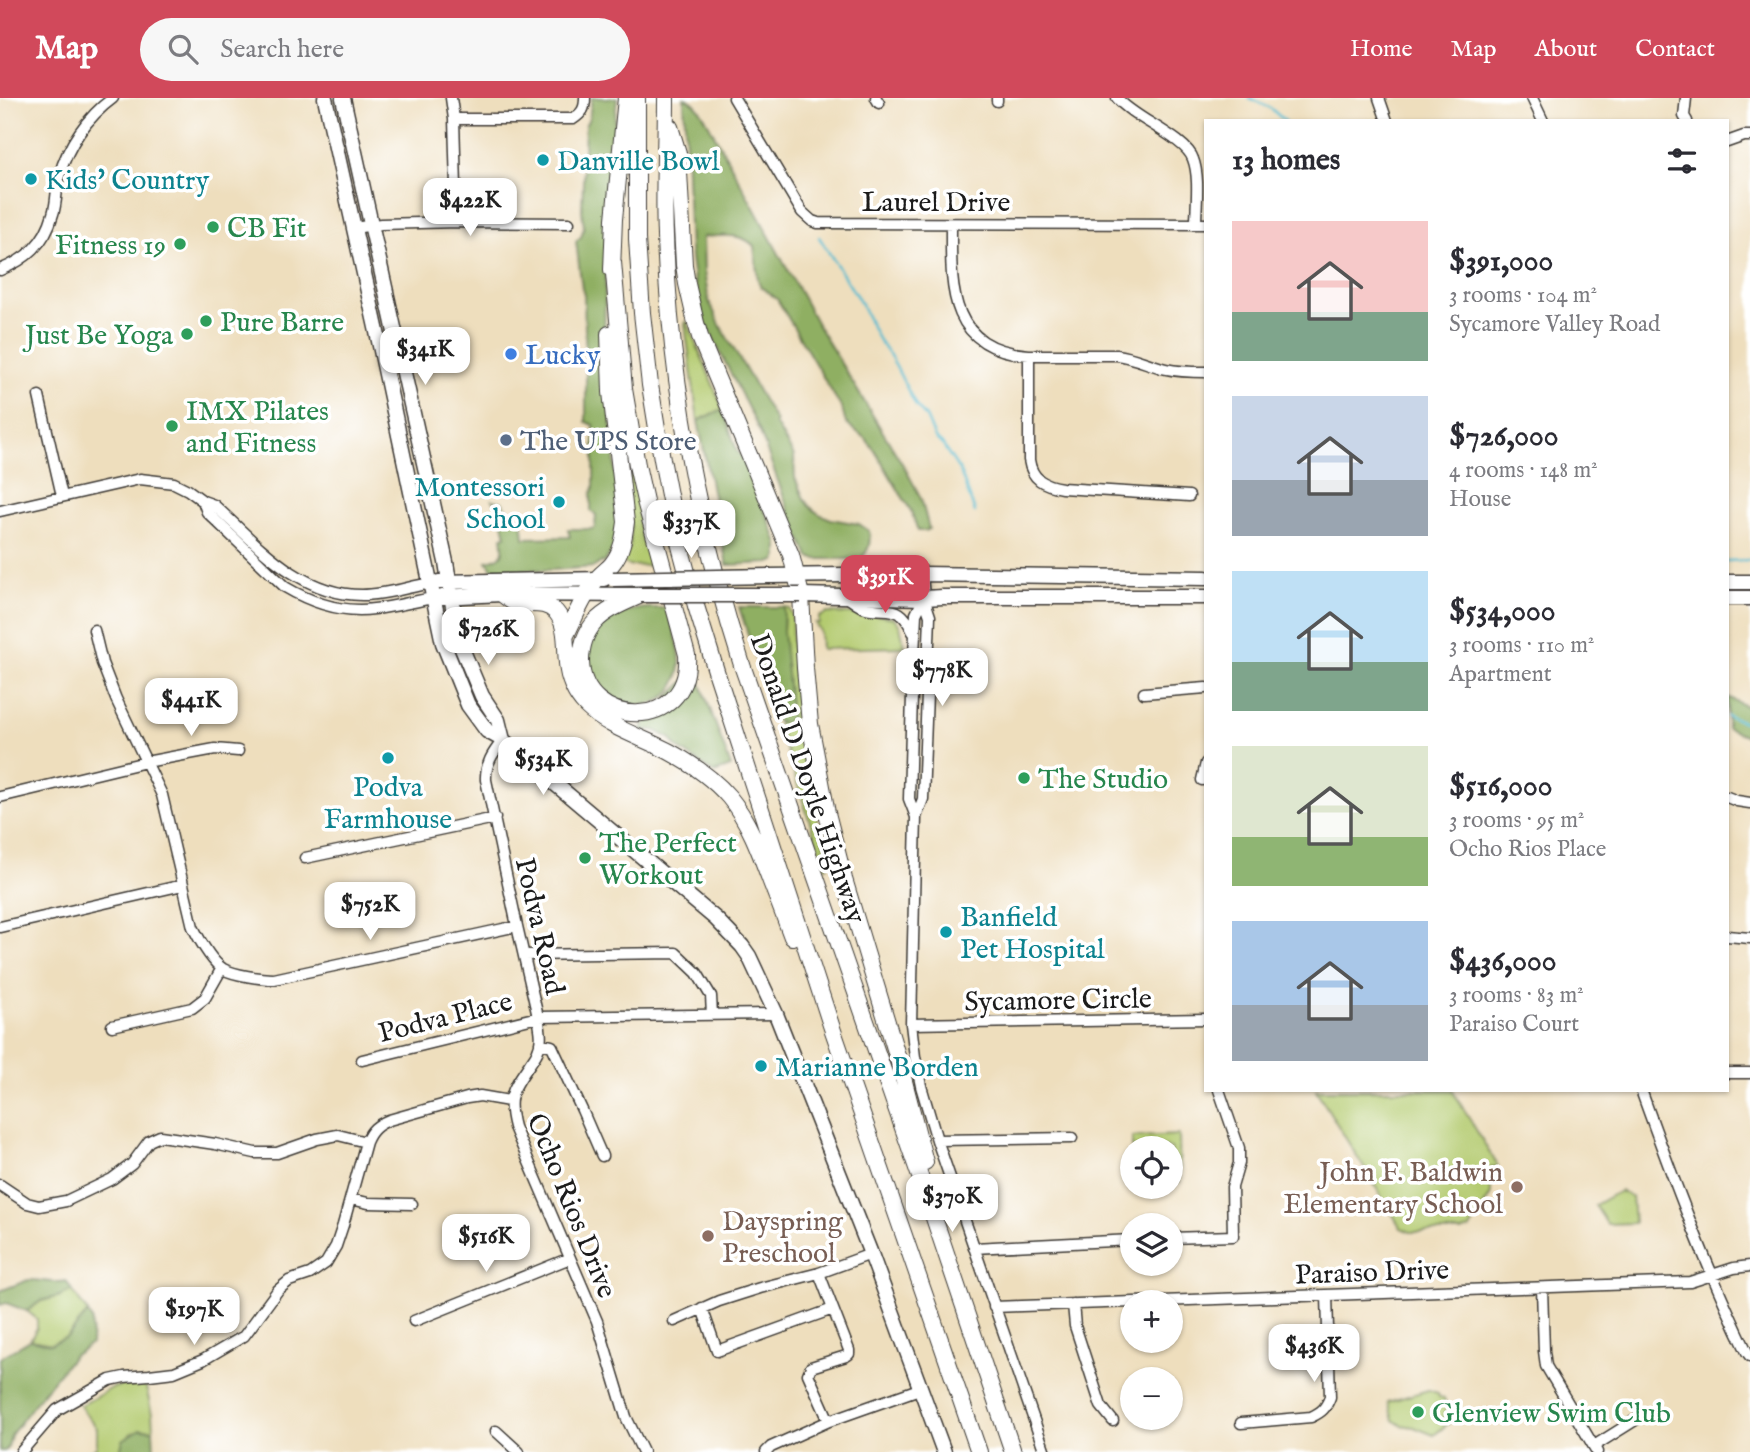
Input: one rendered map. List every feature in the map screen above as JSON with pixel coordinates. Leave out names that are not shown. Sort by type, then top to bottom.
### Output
[{"type":"highway","points":[[566,635],[586,594],[619,554],[624,539],[626,522],[611,392],[610,282],[614,219],[632,98]]},
{"type":"highway","name":"Donald D Doyle Highway","points":[[632,98],[642,313],[650,385],[676,531],[695,606],[831,1025],[979,1452]]},
{"type":"highway","points":[[666,106],[678,153],[684,265],[695,323],[791,555],[801,594],[807,697],[820,784],[844,879],[927,1168],[926,1191]]},
{"type":"highway","name":"Donald D Doyle Highway","points":[[666,106],[663,172],[669,310],[684,430],[702,525],[721,599],[926,1191],[1013,1452]]},
{"type":"highway","points":[[613,262],[620,352],[633,440],[645,500],[687,655],[688,668],[678,694],[668,704],[657,710],[629,713],[614,709],[600,701],[592,692],[585,680],[581,656],[588,632],[596,622],[606,613],[641,594]]},
{"type":"highway","points":[[502,594],[515,603],[548,606],[558,615],[566,635],[567,666],[571,683],[585,706],[596,715],[667,750],[702,771],[739,810],[757,847],[811,992],[831,1025]]},
{"type":"main road","points":[[324,98],[443,643],[468,705],[487,731],[503,740],[716,919],[749,957],[776,1014],[871,1254],[944,1452]]},
{"type":"main road","points":[[343,98],[450,589],[458,639],[475,683],[498,720],[503,740]]},
{"type":"main road","points":[[434,598],[450,589],[596,579],[922,574],[1204,578]]},
{"type":"main road","points":[[1729,582],[1750,582]]},
{"type":"main road","points":[[431,583],[450,589],[502,594],[801,594],[924,598],[1204,597]]},
{"type":"main road","points":[[1729,598],[1750,598]]},
{"type":"street","points":[[0,270],[27,256],[39,244],[53,214],[58,177],[68,152],[83,126],[113,98]]},
{"type":"street","points":[[451,98],[457,222]]},
{"type":"street","points":[[454,118],[573,119],[585,108],[585,98]]},
{"type":"street","name":"Laurel Drive","points":[[734,98],[802,212],[812,221],[841,224],[1201,224]]},
{"type":"street","points":[[1117,98],[1189,151],[1196,170],[1201,224]]},
{"type":"street","points":[[1379,98],[1386,119]]},
{"type":"street","points":[[1532,98],[1542,119]]},
{"type":"street","points":[[1686,98],[1686,119]]},
{"type":"street","points":[[1729,141],[1750,136]]},
{"type":"street","points":[[354,228],[457,222],[569,223]]},
{"type":"street","points":[[951,223],[955,301],[961,316],[975,334],[992,346],[1015,354],[1117,355],[1164,369],[1204,372]]},
{"type":"street","points":[[1029,355],[1029,460],[1036,479],[1049,486],[1062,488],[1189,496]]},
{"type":"street","points":[[39,396],[62,496]]},
{"type":"street","points":[[0,511],[140,479],[174,483],[214,505],[294,575],[321,588],[348,594],[372,594],[431,583]]},
{"type":"street","points":[[203,501],[207,512],[285,587],[300,596],[335,607],[359,610],[434,598]]},
{"type":"street","points":[[922,574],[924,598],[930,616],[922,799],[916,817],[911,1024],[915,1057],[937,1140],[1045,1452]]},
{"type":"street","points":[[847,597],[863,608],[895,610],[907,620],[915,636]]},
{"type":"street","points":[[916,817],[909,799],[916,614],[924,598]]},
{"type":"street","points":[[94,630],[102,663],[116,699],[162,795],[193,927],[201,944],[222,968],[258,979],[274,979],[517,926]]},
{"type":"street","points":[[1144,693],[1204,688]]},
{"type":"street","name":"Podva Road","points":[[503,740],[491,756],[485,774],[538,1017],[776,1014]]},
{"type":"street","points":[[0,797],[146,762],[215,749],[238,751]]},
{"type":"street","points":[[1202,780],[1204,772]]},
{"type":"street","points":[[1729,798],[1750,803]]},
{"type":"street","points":[[305,858],[495,818]]},
{"type":"street","points":[[0,927],[183,885]]},
{"type":"street","points":[[1729,936],[1750,938]]},
{"type":"street","points":[[524,955],[677,953],[697,973],[711,996],[712,1015]]},
{"type":"street","points":[[112,1026],[192,1008],[205,998],[222,968]]},
{"type":"street","points":[[538,1017],[540,1043],[552,1046],[561,1062],[602,1156]]},
{"type":"street","name":"Podva Place","points":[[362,1060],[538,1017]]},
{"type":"street","name":"Sycamore Circle","points":[[911,1024],[1204,1018]]},
{"type":"street","name":"Ocho Rios Drive","points":[[540,1043],[535,1056],[512,1091],[509,1101],[510,1114],[597,1321],[638,1450]]},
{"type":"street","points":[[1729,1073],[1750,1073]]},
{"type":"street","points":[[1183,1238],[1233,1236],[1232,1187],[1239,1163],[1239,1148],[1220,1092]]},
{"type":"street","points":[[1642,1092],[1711,1276],[1750,1356]]},
{"type":"street","points":[[21,1452],[57,1410],[110,1380],[174,1372],[203,1360],[244,1336],[278,1290],[289,1281],[310,1274],[326,1263],[336,1246],[371,1131],[388,1119],[480,1096],[509,1101]]},
{"type":"street","points":[[0,1185],[27,1203],[39,1206],[62,1202],[113,1180],[132,1164],[149,1141],[160,1136],[255,1153],[277,1153],[317,1139],[338,1135],[366,1142]]},
{"type":"street","points":[[937,1140],[1072,1138]]},
{"type":"street","points":[[351,1199],[368,1203],[412,1204]]},
{"type":"street","points":[[974,1248],[1120,1241]]},
{"type":"street","points":[[674,1321],[719,1301],[819,1273],[871,1254]]},
{"type":"street","points":[[414,1321],[570,1258]]},
{"type":"street","name":"Paraiso Drive","points":[[993,1307],[1690,1282],[1734,1268],[1750,1266]]},
{"type":"street","points":[[819,1273],[849,1350],[846,1356],[811,1367],[808,1374],[828,1421]]},
{"type":"street","points":[[1542,1288],[1546,1366],[1596,1449],[1637,1419]]},
{"type":"street","points":[[1241,1423],[1311,1418],[1327,1407],[1331,1397],[1327,1295]]},
{"type":"street","points":[[1073,1304],[1075,1326],[1097,1395],[1101,1406],[1114,1421]]},
{"type":"street","points":[[702,1308],[717,1350],[833,1309]]},
{"type":"street","points":[[766,1452],[771,1447],[828,1421],[922,1388]]},
{"type":"street","points":[[496,1431],[519,1452]]},
{"type":"green space","points":[[592,98],[617,98],[607,202],[604,342],[619,513],[617,542],[604,563],[594,567],[552,570],[492,569],[487,561],[502,554],[502,537],[506,536],[500,510],[493,500],[502,502],[511,516],[522,517],[524,538],[570,537],[568,529],[595,527],[596,515],[591,511],[594,488],[594,425],[586,422],[584,294],[576,241],[581,237],[584,227],[582,210],[585,126]]},
{"type":"green space","points":[[684,98],[694,103],[705,118],[817,324],[906,470],[921,498],[929,529],[918,531],[911,511],[875,451],[866,439],[846,423],[842,409],[777,299],[761,287],[754,246],[737,237],[703,237],[704,272],[709,301],[794,456],[795,478],[804,499],[819,514],[859,524],[869,531],[869,547],[860,559],[809,557],[793,522],[760,432],[703,318],[690,250]]},
{"type":"green space","points":[[687,321],[723,409],[698,421],[685,324]]},
{"type":"green space","points":[[723,409],[737,451],[744,459],[778,543],[778,557],[770,563],[727,565],[698,421]]},
{"type":"green space","points":[[620,413],[658,565],[629,566],[622,561],[630,547],[631,530]]},
{"type":"green space","points":[[739,607],[784,607],[783,631],[791,717],[785,723],[777,722]]},
{"type":"green space","points":[[784,607],[789,608],[792,616],[792,654],[800,736],[810,792],[828,860],[826,867],[777,722],[779,723]]},
{"type":"green space","points":[[667,608],[677,642],[680,668],[668,694],[653,703],[635,705],[618,701],[603,691],[592,676],[589,657],[594,636],[610,618],[624,612]]},
{"type":"green space","points":[[827,613],[894,618],[900,626],[905,647],[821,649],[820,631],[815,623],[819,623],[819,617]]},
{"type":"green space","points":[[696,670],[731,767],[714,773],[678,748],[670,738],[654,730],[641,730],[647,718]]},
{"type":"green space","points":[[1729,698],[1750,708],[1750,737],[1729,729]]},
{"type":"green space","points":[[1317,1092],[1453,1092],[1498,1166],[1490,1168],[1491,1194],[1470,1229],[1461,1232],[1410,1232],[1401,1228]]},
{"type":"green space","points":[[1620,1191],[1632,1197],[1634,1223],[1607,1224],[1595,1205]]},
{"type":"green space","points":[[28,1280],[66,1281],[72,1290],[41,1301],[27,1311],[6,1303],[0,1305],[0,1291]]},
{"type":"green space","points":[[72,1290],[88,1313],[67,1337],[51,1344],[30,1340],[37,1328],[37,1319],[27,1311],[41,1301]]},
{"type":"green space","points":[[88,1313],[92,1320],[91,1344],[73,1356],[11,1435],[5,1451],[0,1451],[0,1358],[30,1340],[51,1344],[67,1337]]},
{"type":"green space","points":[[145,1383],[153,1430],[132,1433],[125,1440],[120,1452],[91,1452],[97,1446],[97,1428],[80,1406],[112,1388]]},
{"type":"green space","name":"Glenview Swim Club","points":[[1428,1390],[1438,1393],[1439,1397],[1444,1399],[1447,1409],[1443,1416],[1450,1422],[1434,1435],[1393,1420],[1388,1402]]},
{"type":"green space","points":[[140,1429],[153,1430],[154,1452],[120,1452],[123,1440]]},
{"type":"waterway","points":[[1249,98],[1269,107],[1283,119]]},
{"type":"waterway","points":[[819,237],[859,300],[916,406],[926,417],[935,438],[960,471],[975,512]]},
{"type":"waterway","points":[[1729,561],[1750,560]]},
{"type":"waterway","points":[[1729,717],[1750,724]]},
{"type":"place","name":"Danville Bowl","points":[[543,160]]},
{"type":"place","name":"Kids' Country","points":[[31,179]]},
{"type":"place","name":"CB Fit","points":[[213,227]]},
{"type":"place","name":"Fitness 19","points":[[180,244]]},
{"type":"place","name":"Pure Barre","points":[[206,321]]},
{"type":"place","name":"Just Be Yoga","points":[[187,334]]},
{"type":"place","name":"Lucky","points":[[511,354]]},
{"type":"place","name":"IMX Pilates and Fitness","points":[[172,426]]},
{"type":"place","name":"The UPS Store","points":[[506,440]]},
{"type":"place","name":"Montessori School","points":[[559,502]]},
{"type":"place","name":"Podva Farmhouse","points":[[388,758]]},
{"type":"place","name":"The Studio","points":[[1024,778]]},
{"type":"place","name":"The Perfect Workout","points":[[585,858]]},
{"type":"place","name":"Banfield Pet Hospital","points":[[946,932]]},
{"type":"place","name":"Marianne Borden","points":[[761,1066]]},
{"type":"place","name":"John F. Baldwin Elementary School","points":[[1517,1187]]},
{"type":"place","name":"Dayspring Preschool","points":[[708,1236]]},
{"type":"place","name":"Glenview Swim Club","points":[[1418,1412]]}]
